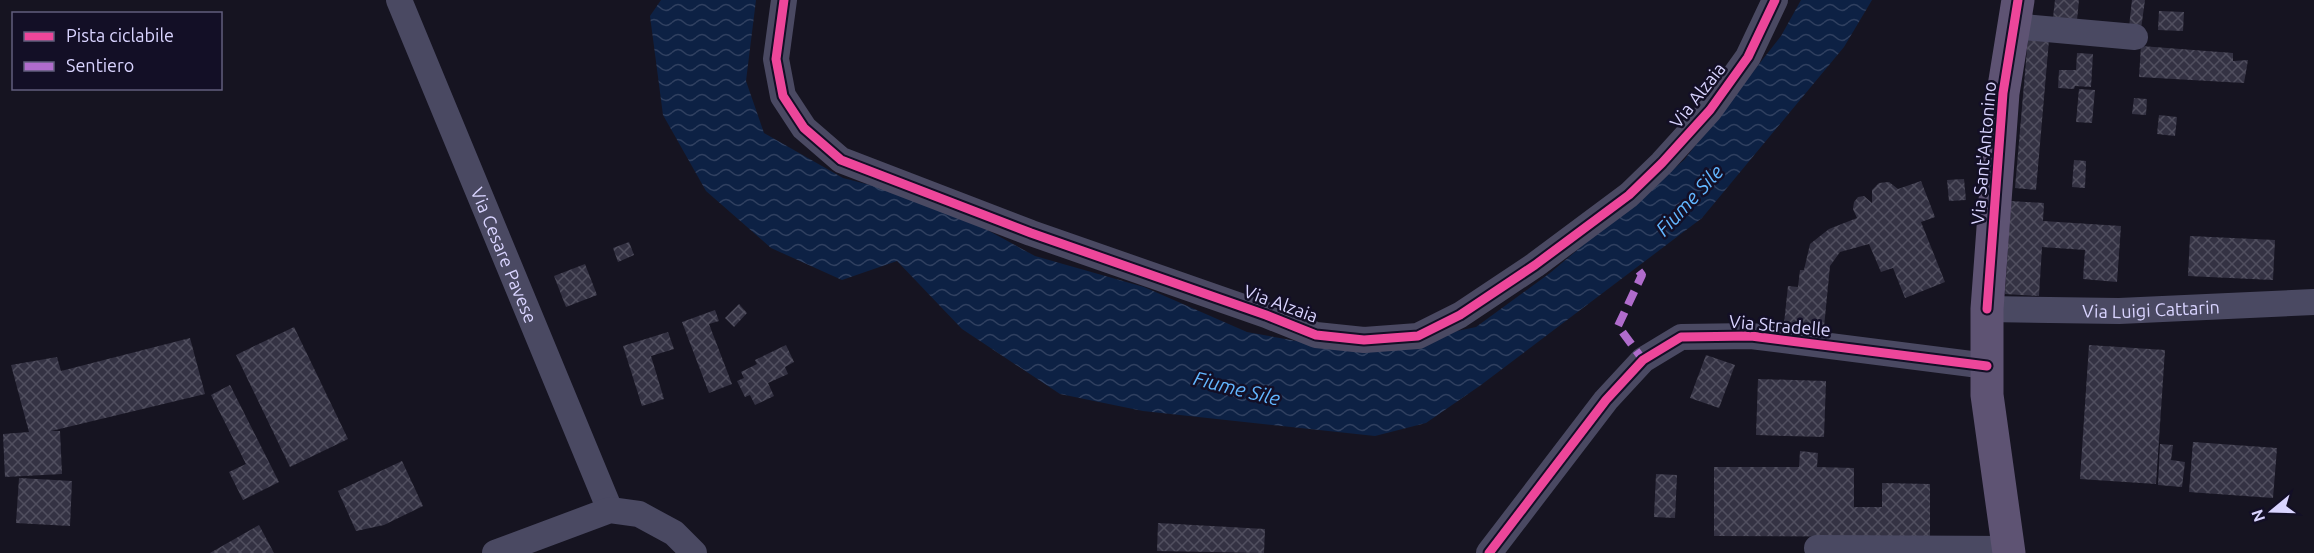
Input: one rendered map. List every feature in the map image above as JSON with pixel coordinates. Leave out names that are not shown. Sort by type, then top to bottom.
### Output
[{"type":"main road","name":"Via Sant'Antonino","points":[[2009,551],[1995,464],[1987,394],[1987,366],[1988,309],[2001,115],[2015,13]]},
{"type":"street","name":"Via Cesare Pavese","points":[[399,0],[610,510]]},
{"type":"street","name":"Via Alzaia","points":[[784,0],[776,59],[783,96],[804,128],[841,160],[1020,228],[1317,335],[1364,340],[1418,336],[1460,315],[1535,265],[1629,195],[1662,163],[1710,110],[1748,57],[1775,0]]},
{"type":"street","name":"Via Sant'Antonino","points":[[2015,13],[2135,37]]},
{"type":"street","name":"Via Luigi Cattarin","points":[[1988,309],[2119,311],[2314,302]]},
{"type":"street","name":"Via Stradelle","points":[[1489,553],[1606,400],[1643,360],[1681,338],[1751,336],[1987,366]]},
{"type":"street","points":[[495,553],[610,510],[639,514],[674,533],[694,553]]},
{"type":"street","name":"Via Sant'Antonino","points":[[1817,548],[2009,551]]},
{"type":"water","name":"Fiume Sile","points":[[661,0],[756,0],[746,81],[764,133],[843,178],[936,202],[1035,256],[1144,287],[1247,332],[1357,352],[1476,327],[1550,273],[1684,160],[1781,36],[1801,0],[1872,0],[1844,47],[1702,218],[1481,385],[1426,423],[1375,436],[1143,411],[1060,394],[962,329],[897,261],[842,280],[771,248],[706,191],[663,115],[650,16]]},
{"type":"building","points":[[2055,0],[2079,0],[2077,20],[2053,18]]},
{"type":"building","points":[[2132,0],[2145,0],[2141,29],[2129,27]]},
{"type":"building","points":[[2159,11],[2184,12],[2183,31],[2158,30]]},
{"type":"building","points":[[2028,38],[2049,40],[2036,190],[2015,188]]},
{"type":"building","points":[[2141,46],[2233,53],[2233,61],[2248,60],[2244,83],[2139,77]]},
{"type":"building","points":[[2077,53],[2093,54],[2091,87],[2058,88],[2059,70],[2076,70]]},
{"type":"building","points":[[2079,89],[2095,90],[2092,123],[2076,122]]},
{"type":"building","points":[[2134,98],[2147,99],[2146,115],[2132,114]]},
{"type":"building","points":[[2159,115],[2177,117],[2175,136],[2157,134]]},
{"type":"building","points":[[2074,160],[2086,161],[2085,188],[2072,187]]},
{"type":"building","points":[[1964,179],[1966,200],[1949,201],[1947,180]]},
{"type":"building","points":[[1921,181],[1935,217],[1921,222],[1945,282],[1905,298],[1893,268],[1881,272],[1869,244],[1840,252],[1830,266],[1823,337],[1783,333],[1788,286],[1798,287],[1800,270],[1804,270],[1810,244],[1829,229],[1857,218],[1853,209],[1854,202],[1858,197],[1864,196],[1872,203],[1872,190],[1879,183],[1889,182],[1898,189]]},
{"type":"building","points":[[2011,201],[2044,203],[2043,221],[2121,226],[2117,282],[2083,279],[2085,250],[2042,247],[2039,296],[2005,294]]},
{"type":"building","points":[[2190,236],[2275,240],[2273,280],[2188,276]]},
{"type":"building","points":[[629,242],[634,255],[618,262],[613,248]]},
{"type":"building","points":[[585,264],[597,295],[566,307],[554,276]]},
{"type":"building","points":[[739,304],[747,313],[734,327],[725,318]]},
{"type":"building","points":[[715,310],[719,321],[709,324],[732,384],[709,393],[682,322]]},
{"type":"building","points":[[294,327],[348,439],[290,467],[236,355]]},
{"type":"building","points":[[668,332],[674,349],[651,356],[664,399],[642,406],[623,346]]},
{"type":"building","points":[[190,338],[205,394],[51,431],[60,431],[62,474],[5,477],[3,434],[29,432],[11,365],[57,357],[61,371]]},
{"type":"building","points":[[786,345],[794,362],[785,367],[788,374],[768,383],[774,396],[755,405],[750,395],[745,397],[737,381],[744,378],[741,372],[757,364],[755,360]]},
{"type":"building","points":[[2089,345],[2165,350],[2156,484],[2080,479]]},
{"type":"building","points":[[1706,355],[1735,365],[1719,408],[1690,398]]},
{"type":"building","points":[[1758,379],[1826,381],[1824,437],[1756,435]]},
{"type":"building","points":[[230,385],[279,482],[243,500],[229,472],[246,464],[211,395]]},
{"type":"building","points":[[2193,442],[2277,448],[2273,498],[2189,492]]},
{"type":"building","points":[[2160,444],[2173,445],[2171,460],[2185,462],[2182,487],[2158,485]]},
{"type":"building","points":[[1800,451],[1818,453],[1817,467],[1854,468],[1854,507],[1882,507],[1882,483],[1930,484],[1930,537],[1714,536],[1714,467],[1799,467]]},
{"type":"building","points":[[402,461],[423,506],[384,525],[356,531],[338,491]]},
{"type":"building","points":[[1656,474],[1677,475],[1675,518],[1654,517]]},
{"type":"building","points":[[19,478],[72,481],[70,526],[16,523]]},
{"type":"building","points":[[1158,523],[1265,529],[1264,553],[1157,551]]},
{"type":"building","points":[[259,525],[274,553],[210,553]]},
{"type":"marked path","points":[[1639,271],[1642,275],[1618,326],[1643,360]]},
{"type":"cycle path","points":[[784,0],[776,59],[783,96],[804,128],[841,160],[1031,233],[1266,315],[1316,335],[1364,340],[1418,336],[1460,315],[1535,265],[1629,195],[1662,163],[1710,110],[1748,57],[1775,0]]},
{"type":"cycle path","points":[[1987,309],[2003,93],[2018,0]]},
{"type":"cycle path","points":[[1489,553],[1606,400],[1643,360],[1681,337],[1751,336],[1987,366]]}]
